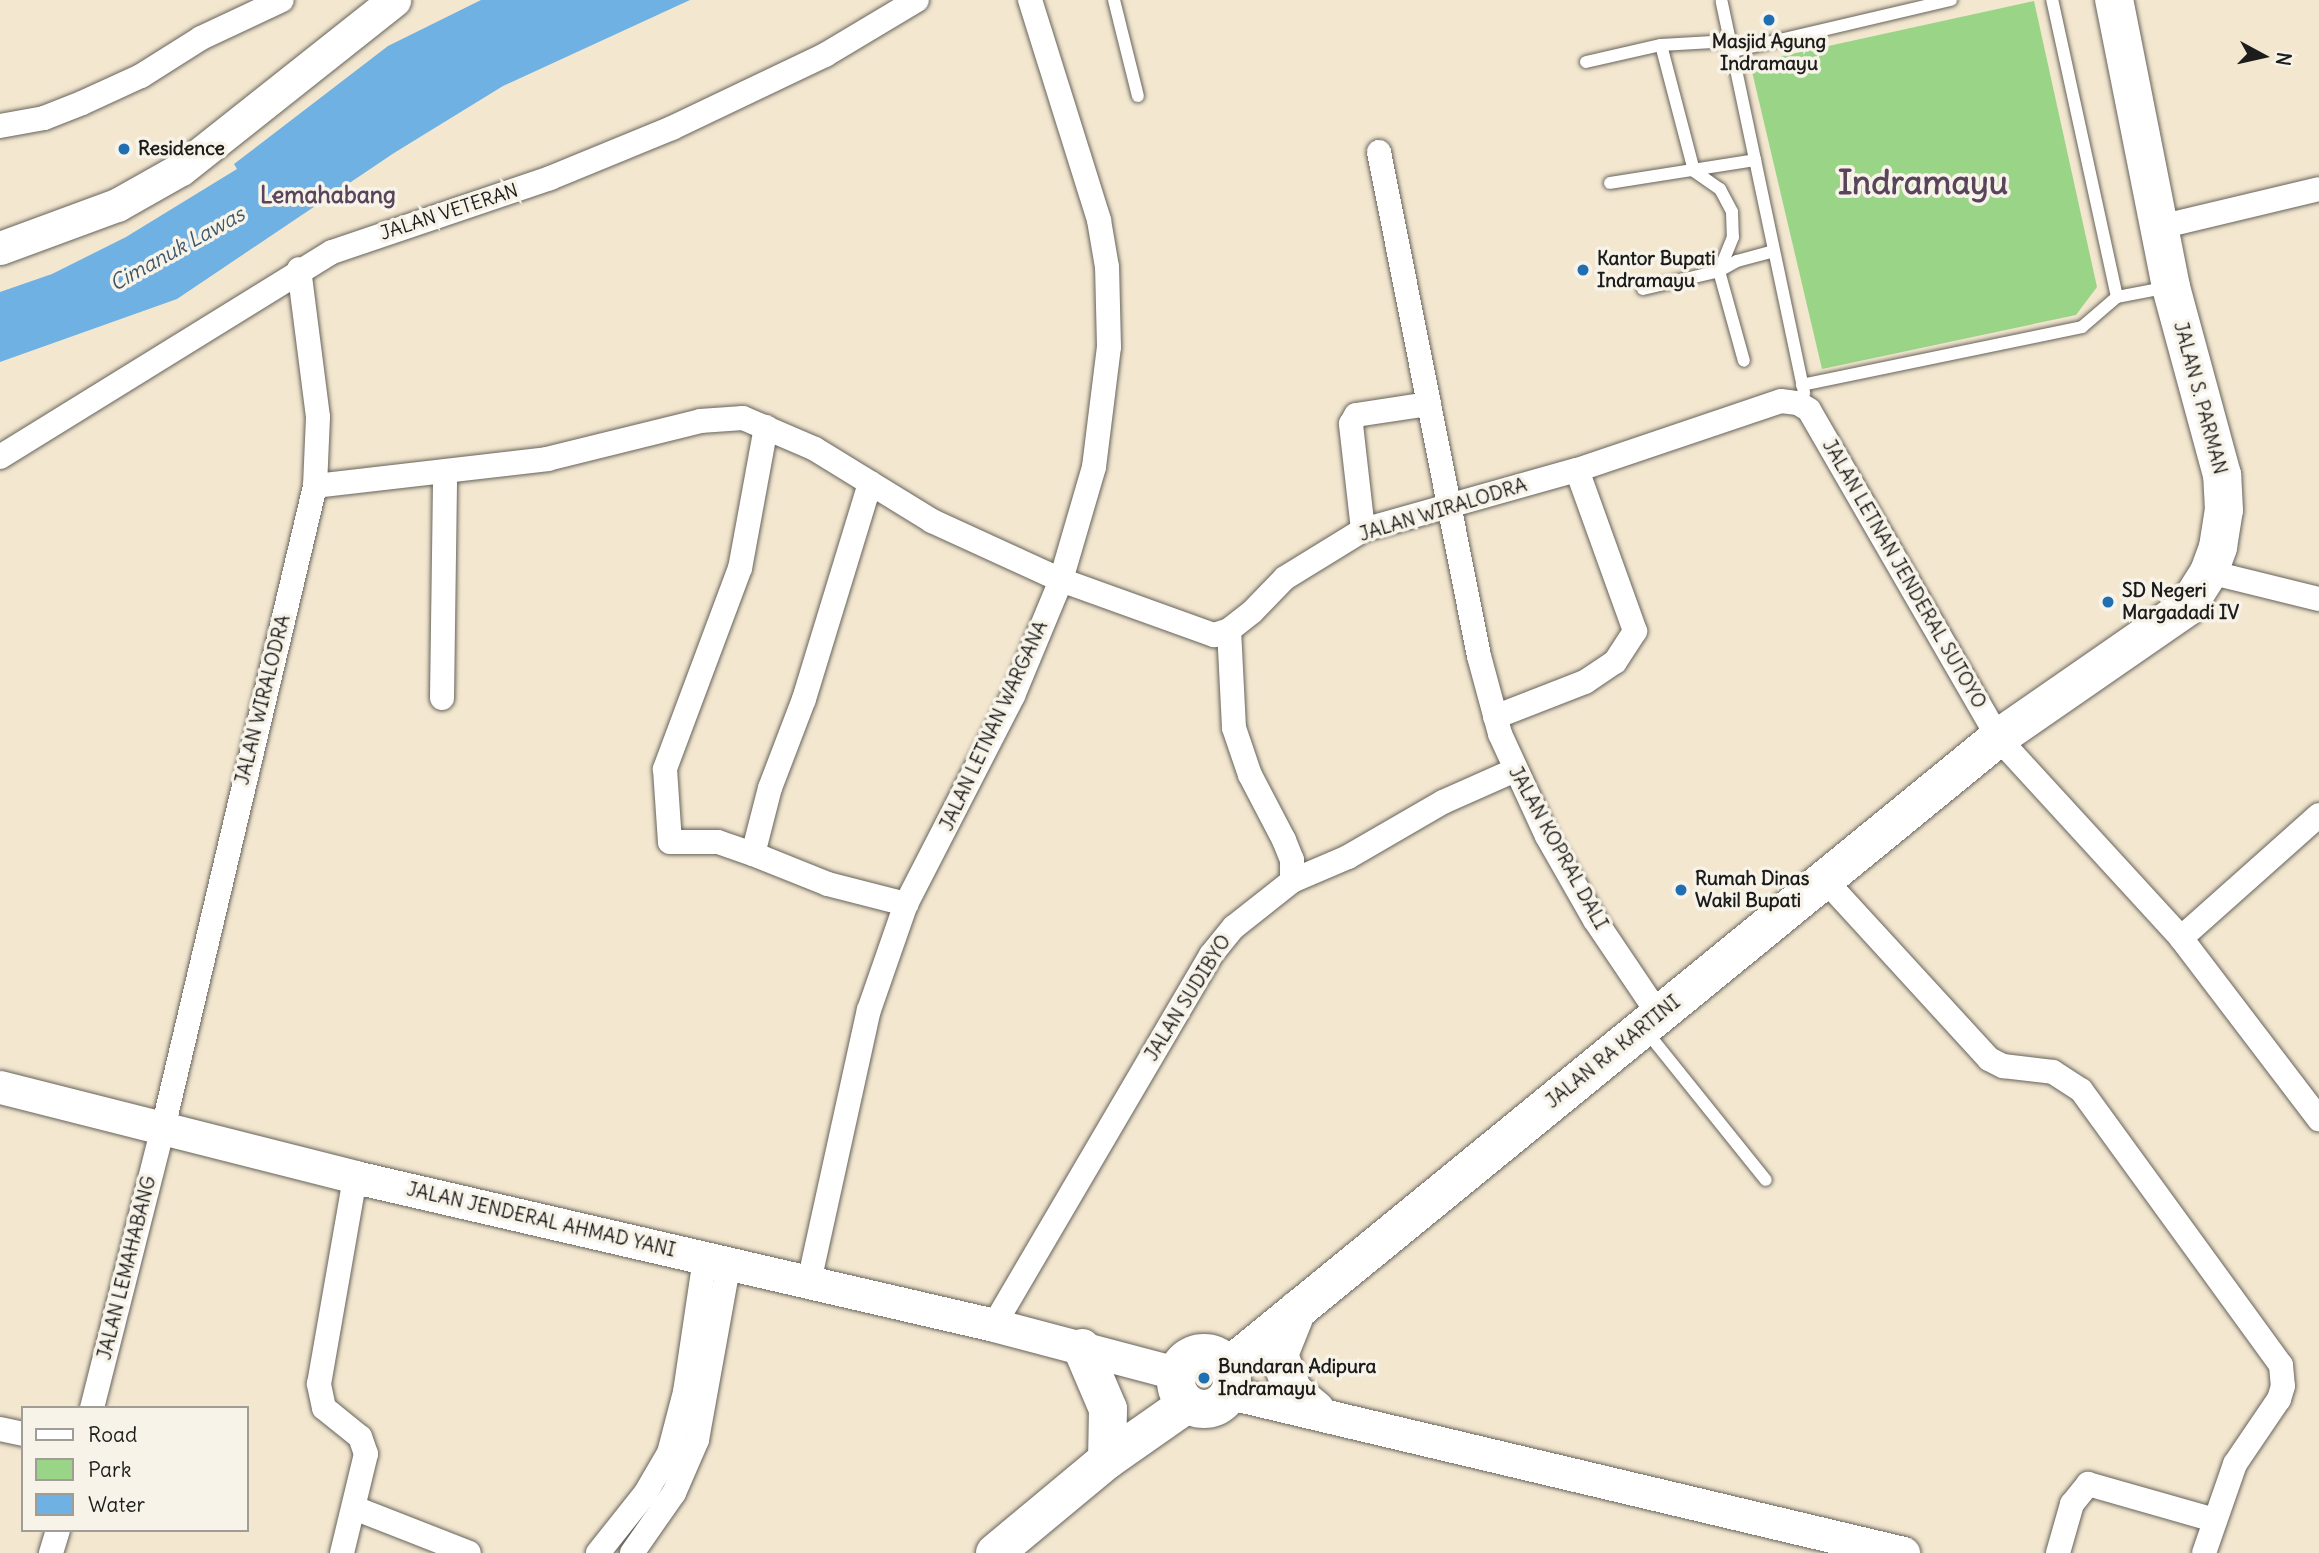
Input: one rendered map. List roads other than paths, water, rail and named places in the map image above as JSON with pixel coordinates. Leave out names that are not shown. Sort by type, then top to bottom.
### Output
[{"type":"main road","points":[[0,248],[117,205],[181,169],[394,0]]},
{"type":"main road","name":"JALAN S. PARMAN","points":[[1998,738],[2186,607],[2209,572],[2224,510],[2222,475],[2171,287],[2114,0]]},
{"type":"main road","name":"JALAN RA KARTINI","points":[[1229,1380],[1297,1310],[1998,738]]},
{"type":"main road","name":"JALAN JENDERAL AHMAD YANI","points":[[0,1087],[355,1177],[994,1325],[1082,1348],[1182,1389]]},
{"type":"main road","points":[[1297,1310],[1279,1355],[1293,1391],[1316,1410]]},
{"type":"main road","points":[[1082,1348],[1108,1409],[1107,1460]]},
{"type":"main road","points":[[995,1553],[1107,1460],[1182,1389],[1188,1358],[1198,1353],[1220,1357],[1229,1380],[1316,1410],[1903,1553]]},
{"type":"main road","points":[[1182,1389],[1211,1409],[1229,1380]]},
{"type":"street","points":[[0,126],[44,118],[82,103],[254,6],[282,0]]},
{"type":"street","name":"JALAN VETERAN","points":[[0,457],[299,268],[348,244],[550,178],[671,128],[825,55],[917,0]]},
{"type":"street","name":"JALAN LETNAN WARGANA","points":[[810,1282],[849,1082],[869,1010],[906,904],[1013,696],[1061,580],[1094,467],[1110,313],[1099,220],[1030,0]]},
{"type":"street","name":"JALAN KOPRAL DALI","points":[[1379,152],[1449,505],[1495,717],[1513,771],[1651,1021]]},
{"type":"street","points":[[2160,227],[2319,189]]},
{"type":"street","name":"JALAN WIRALODRA","points":[[163,1128],[315,486],[318,417],[299,268]]},
{"type":"street","name":"JALAN WIRALODRA","points":[[1229,630],[1285,578],[1363,530],[1577,470],[1781,401],[1809,410]]},
{"type":"street","points":[[1363,530],[1351,424],[1356,415],[1429,404]]},
{"type":"street","name":"JALAN LETNAN JENDERAL SUTOYO","points":[[1809,410],[1998,738],[2181,938],[2319,1119]]},
{"type":"street","points":[[315,486],[445,474],[606,447],[722,417],[766,427],[824,454],[932,521],[1061,580],[1195,630],[1214,635],[1229,630],[1234,728],[1250,775],[1284,840],[1292,881]]},
{"type":"street","points":[[766,427],[740,568],[664,778],[670,842],[718,842],[828,884],[906,904]]},
{"type":"street","points":[[1495,717],[1585,682],[1615,662],[1634,635],[1634,621],[1577,470]]},
{"type":"street","points":[[442,698],[445,474]]},
{"type":"street","points":[[753,854],[769,788],[804,699],[870,483]]},
{"type":"street","points":[[2209,572],[2319,598]]},
{"type":"street","name":"JALAN SUDIBYO","points":[[994,1325],[1211,955],[1234,927],[1292,881],[1348,858],[1443,802],[1513,771]]},
{"type":"street","points":[[2181,938],[2319,816]]},
{"type":"street","points":[[1825,880],[1989,1059],[2003,1066],[2053,1072],[2081,1090],[2281,1365],[2283,1386],[2279,1399],[2235,1464],[2204,1553]]},
{"type":"street","name":"JALAN LEMAHABANG","points":[[93,1406],[163,1128]]},
{"type":"street","points":[[342,1553],[356,1509],[366,1454],[364,1444],[324,1408],[319,1384],[355,1177]]},
{"type":"street","points":[[598,1553],[645,1494],[669,1453],[717,1261]]},
{"type":"street","points":[[632,1553],[656,1522],[693,1453],[717,1261]]},
{"type":"street","points":[[0,1430],[21,1434]]},
{"type":"street","points":[[2058,1553],[2072,1504],[2088,1484],[2214,1520]]},
{"type":"street","points":[[356,1509],[470,1553]]},
{"type":"street","points":[[51,1553],[57,1532]]},
{"type":"lane","points":[[1114,0],[1138,96]]},
{"type":"lane","points":[[1586,62],[1661,45],[1731,46],[1951,0]]},
{"type":"lane","points":[[2052,0],[2118,298]]},
{"type":"lane","points":[[1724,1],[1731,46],[1809,410]]},
{"type":"lane","points":[[1661,45],[1694,171],[1720,189],[1732,212],[1733,237],[1719,271],[1744,361]]},
{"type":"lane","points":[[1610,183],[1755,160]]},
{"type":"lane","points":[[1643,289],[1719,271],[1737,261],[1774,251]]},
{"type":"lane","points":[[1802,385],[2082,327],[2118,298],[2171,287]]},
{"type":"lane","points":[[1651,1021],[1766,1180]]},
{"type":"water","name":"Cimanuk Lawas","points":[[481,0],[690,0],[503,86],[394,153],[177,299],[0,362],[0,292],[52,274],[126,237],[237,169],[234,164],[388,46]]},
{"type":"place","name":"Masjid Agung Indramayu","points":[[1769,20]]},
{"type":"place","name":"Residence","points":[[124,149]]},
{"type":"place","name":"Kantor Bupati Indramayu","points":[[1583,270]]},
{"type":"place","name":"SD Negeri Margadadi IV","points":[[2108,602]]},
{"type":"place","name":"Rumah Dinas Wakil Bupati","points":[[1681,890]]},
{"type":"place","name":"Bundaran Adipura Indramayu","points":[[1204,1378]]},
{"type":"district","name":"Indramayu","points":[[1923,183]]},
{"type":"district","name":"Lemahabang","points":[[328,195]]}]
